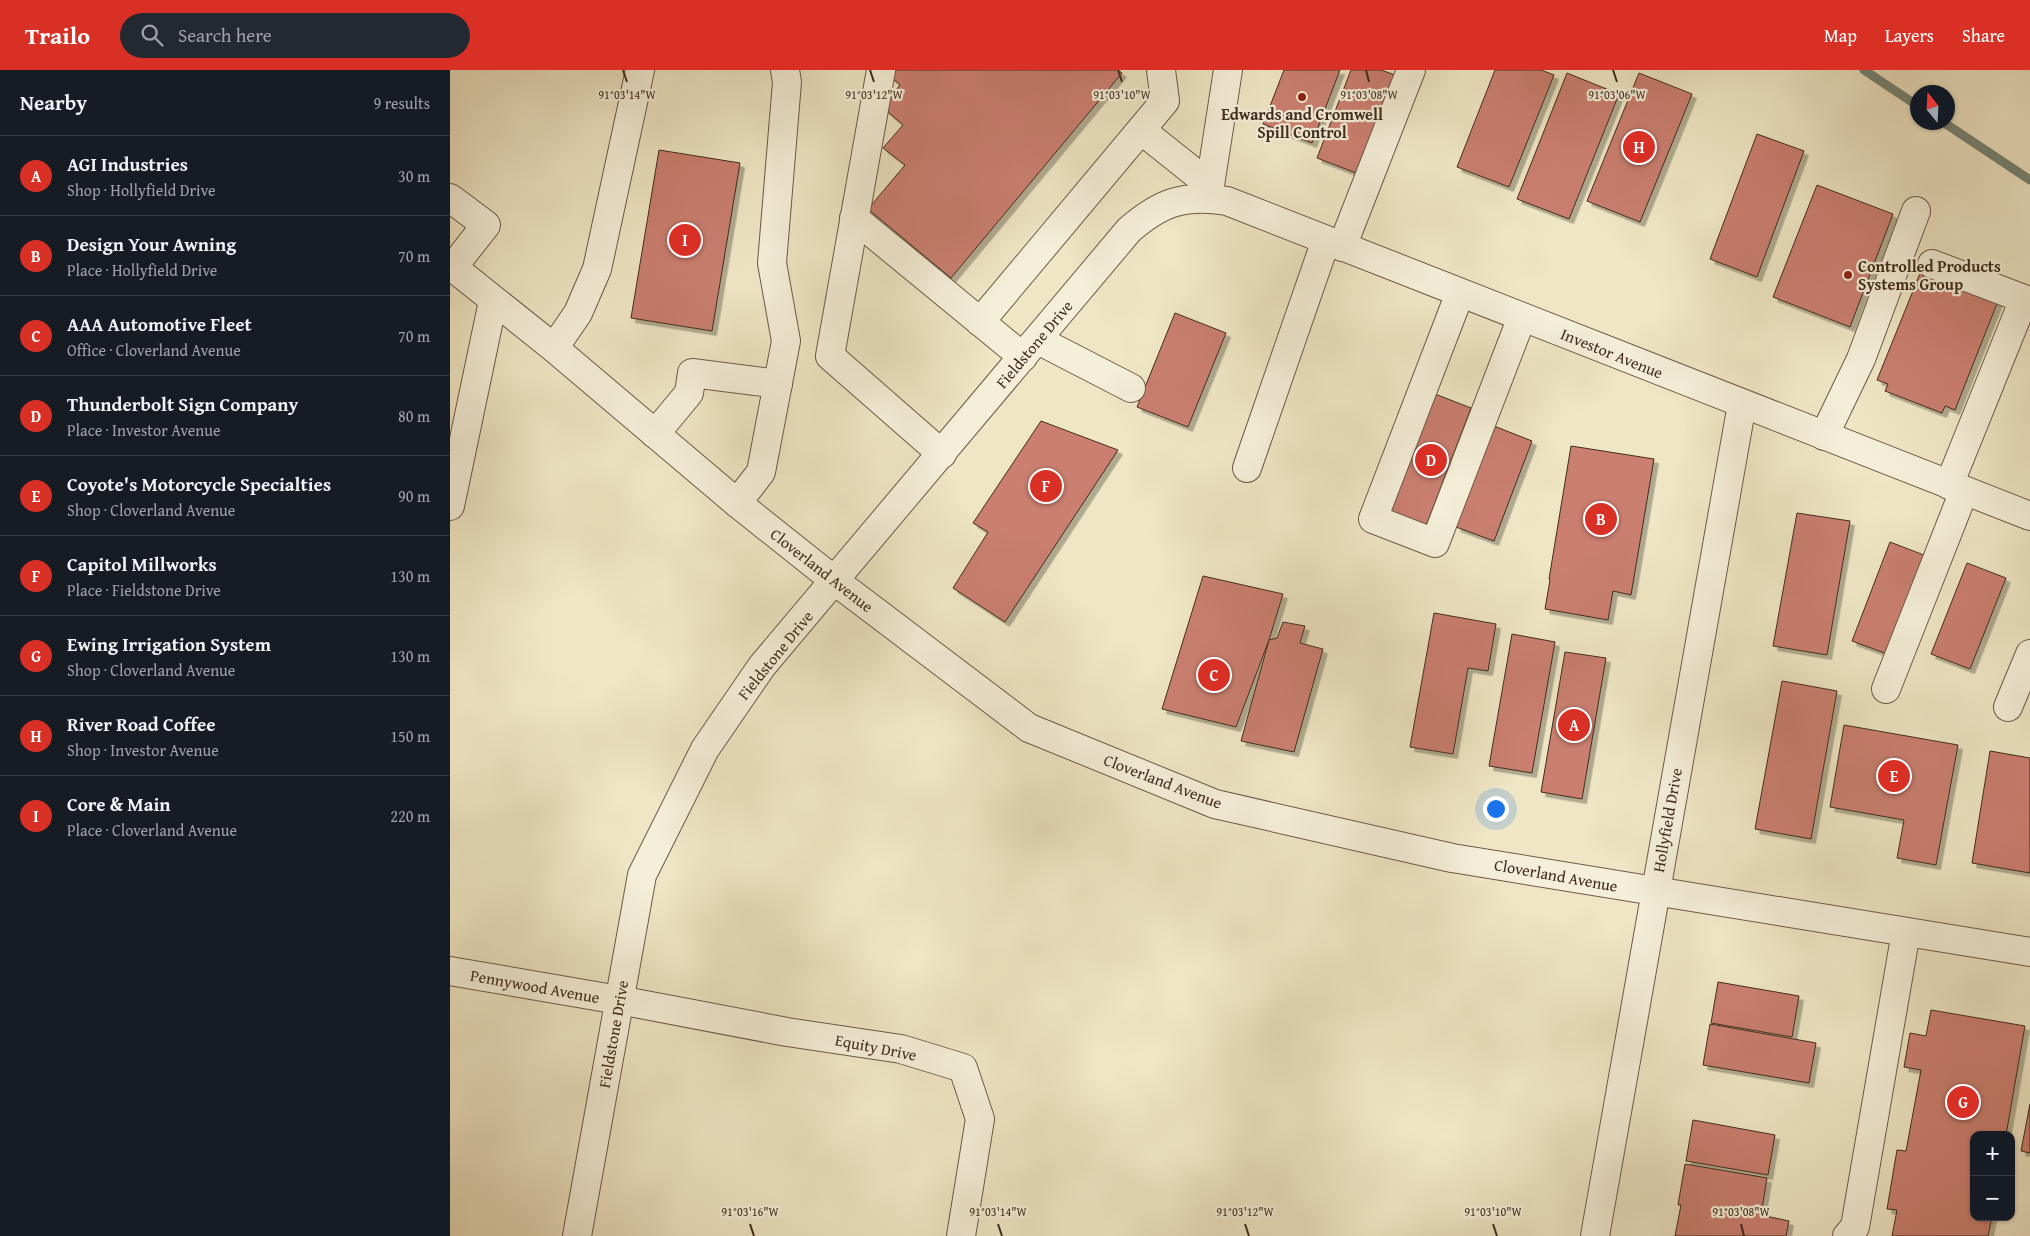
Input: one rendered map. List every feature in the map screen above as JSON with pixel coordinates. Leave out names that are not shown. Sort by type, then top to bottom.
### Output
[{"type":"street","points":[[554,348],[578,313],[597,269],[640,70]]},
{"type":"street","points":[[737,503],[760,472],[786,340],[772,263],[787,82],[785,70]]},
{"type":"street","points":[[881,70],[830,356],[942,454]]},
{"type":"street","points":[[980,322],[1165,101],[1161,70]]},
{"type":"street","points":[[1203,194],[1228,70]]},
{"type":"street","points":[[1247,468],[1334,243],[1411,70]]},
{"type":"street","points":[[1141,130],[1203,194]]},
{"type":"street","name":"Investor Avenue","points":[[1203,194],[1227,201],[2030,516]]},
{"type":"street","name":"Fieldstone Drive","points":[[576,1236],[642,875],[705,749],[762,666],[1129,230],[1154,210],[1173,202],[1203,194]]},
{"type":"street","points":[[450,198],[486,225],[451,266]]},
{"type":"street","points":[[1824,436],[1861,359],[1916,210]]},
{"type":"street","points":[[854,218],[980,322],[1030,348],[1131,388]]},
{"type":"street","points":[[1886,689],[2024,299],[1932,264]]},
{"type":"street","name":"Cloverland Avenue","points":[[451,266],[554,348],[737,503],[835,581],[1029,728],[1215,804],[1452,858],[2030,952]]},
{"type":"street","points":[[1460,293],[1373,519],[1435,543],[1522,317]]},
{"type":"street","points":[[450,506],[493,301]]},
{"type":"street","points":[[655,434],[689,393],[692,373],[778,384]]},
{"type":"street","name":"Hollyfield Drive","points":[[1595,1236],[1742,404]]},
{"type":"street","points":[[2008,707],[2030,654]]},
{"type":"street","points":[[1846,1236],[1855,1227],[1906,932]]},
{"type":"street","name":"Pennywood Avenue","points":[[450,971],[619,1000]]},
{"type":"street","name":"Equity Drive","points":[[619,1000],[787,1032],[901,1049],[963,1068],[980,1119],[961,1236]]},
{"type":"building","points":[[887,70],[1118,70],[1122,73],[951,278],[868,209],[905,165],[883,148],[903,125],[882,107],[900,85],[885,72]]},
{"type":"building","name":"Edwards and Cromwell Spill Control","points":[[1284,70],[1340,70],[1312,143],[1263,124]]},
{"type":"building","points":[[1351,70],[1381,70],[1395,75],[1356,173],[1317,158]]},
{"type":"building","points":[[1495,70],[1541,70],[1554,75],[1509,187],[1457,167]]},
{"type":"building","points":[[1567,73],[1619,94],[1569,219],[1517,199]]},
{"type":"building","points":[[1639,73],[1692,94],[1640,222],[1587,201]]},
{"type":"building","points":[[1757,134],[1804,151],[1757,277],[1710,259]]},
{"type":"building","points":[[659,150],[740,163],[712,331],[631,318]]},
{"type":"building","points":[[1817,185],[1893,214],[1850,327],[1773,297]]},
{"type":"building","points":[[1921,271],[1998,301],[1955,410],[1945,406],[1942,413],[1885,391],[1888,384],[1877,380]]},
{"type":"building","points":[[1175,313],[1226,333],[1188,427],[1137,407]]},
{"type":"building","points":[[1435,394],[1471,408],[1426,526],[1390,512]]},
{"type":"building","points":[[1041,421],[1118,450],[1005,622],[953,588],[988,532],[973,523]]},
{"type":"building","points":[[1494,426],[1532,441],[1494,541],[1456,527]]},
{"type":"building","points":[[1571,446],[1654,459],[1631,595],[1613,591],[1608,620],[1545,609]]},
{"type":"building","points":[[1797,513],[1850,521],[1827,655],[1773,646]]},
{"type":"building","points":[[1890,542],[1929,557],[1890,655],[1852,641]]},
{"type":"building","points":[[1967,563],[2006,578],[1970,669],[1931,654]]},
{"type":"building","points":[[1203,576],[1283,594],[1269,640],[1236,727],[1162,709]]},
{"type":"building","points":[[1434,613],[1496,624],[1488,671],[1468,668],[1453,754],[1410,747]]},
{"type":"building","points":[[1283,622],[1305,626],[1300,643],[1323,649],[1294,752],[1241,741],[1269,640],[1277,638]]},
{"type":"building","points":[[1512,634],[1555,642],[1532,773],[1489,766]]},
{"type":"building","points":[[1565,652],[1606,658],[1582,799],[1541,792]]},
{"type":"building","points":[[1782,681],[1837,691],[1811,839],[1755,829]]},
{"type":"building","points":[[1844,725],[1958,745],[1936,865],[1897,858],[1904,820],[1830,807]]},
{"type":"building","points":[[1990,751],[2030,758],[2030,873],[1972,863]]},
{"type":"building","points":[[1718,982],[1799,996],[1792,1037],[1711,1023]]},
{"type":"building","points":[[1931,1010],[2025,1026],[2007,1131],[1970,1131],[1970,1221],[1991,1221],[1988,1236],[1892,1236],[1897,1210],[1887,1209],[1897,1150],[1906,1151],[1921,1070],[1904,1067],[1910,1033],[1926,1036]]},
{"type":"building","points":[[1710,1024],[1816,1043],[1809,1083],[1703,1065]]},
{"type":"building","points":[[2030,1104],[2030,1153],[2021,1151]]},
{"type":"building","points":[[1693,1120],[1775,1135],[1768,1175],[1686,1161]]},
{"type":"building","points":[[1685,1164],[1767,1178],[1761,1215],[1789,1221],[1786,1236],[1675,1236],[1681,1205],[1678,1205]]},
{"type":"waterway","points":[[1864,70],[1910,101]]},
{"type":"waterway","points":[[1955,130],[2030,180]]},
{"type":"place","name":"Edwards and Cromwell Spill Control","points":[[1302,97]]},
{"type":"place","name":"River Road Coffee","points":[[1639,147]]},
{"type":"place","name":"Core & Main","points":[[685,240]]},
{"type":"place","name":"Controlled Products Systems Group","points":[[1848,275]]},
{"type":"place","name":"Thunderbolt Sign Company","points":[[1431,460]]},
{"type":"place","name":"Capitol Millworks","points":[[1046,486]]},
{"type":"place","name":"Design Your Awning","points":[[1601,519]]},
{"type":"place","name":"AAA Automotive Fleet","points":[[1214,675]]},
{"type":"place","name":"AGI Industries","points":[[1574,725]]},
{"type":"place","name":"Coyote's Motorcycle Specialties","points":[[1894,776]]},
{"type":"place","name":"Ewing Irrigation System","points":[[1963,1102]]}]
